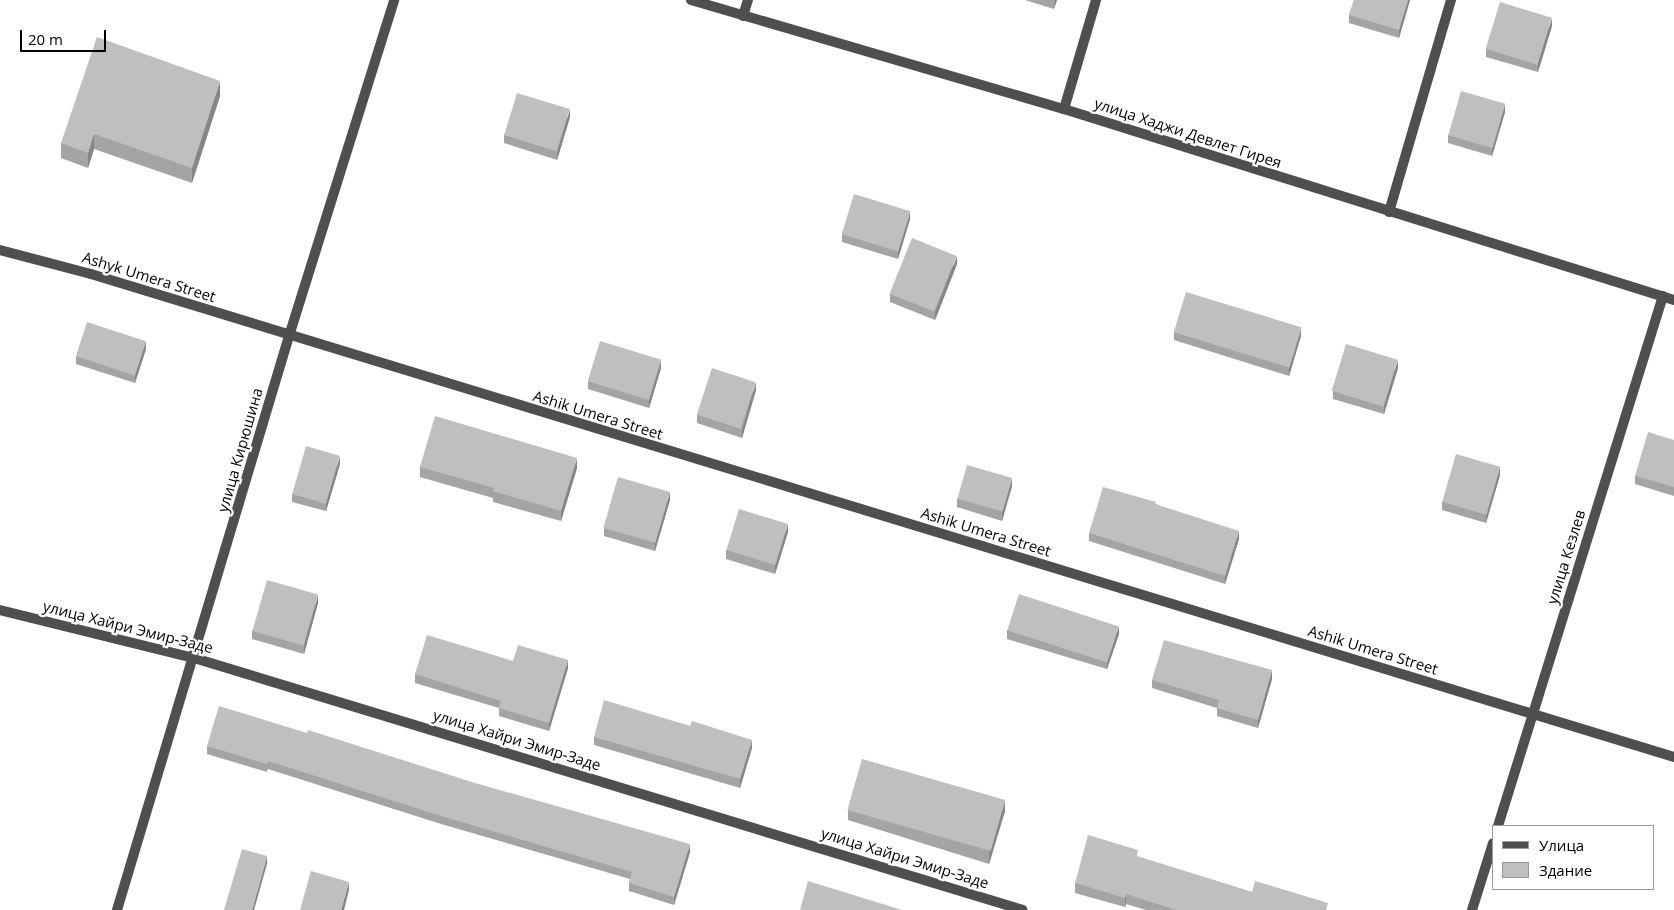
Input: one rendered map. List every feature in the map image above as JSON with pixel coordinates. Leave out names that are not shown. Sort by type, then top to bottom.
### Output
[{"type":"street","name":"улица Кирюшина","points":[[117,910],[289,336],[394,0]]},
{"type":"street","name":"улица Хаджи Девлет Гирея","points":[[692,0],[1064,109],[1674,300]]},
{"type":"street","points":[[743,16],[748,0]]},
{"type":"street","points":[[1064,109],[1096,0]]},
{"type":"street","points":[[1389,212],[1451,0]]},
{"type":"street","name":"Ashyk Umera Street","points":[[0,250],[73,269],[289,336]]},
{"type":"street","name":"улица Кезлев","points":[[1498,825],[1663,296]]},
{"type":"street","name":"Ashik Umera Street","points":[[289,336],[1674,757]]},
{"type":"street","name":"улица Хайри Эмир-Заде","points":[[0,610],[194,658],[1023,910]]},
{"type":"street","points":[[1472,910],[1492,846]]},
{"type":"building","points":[[1354,0],[1408,0],[1399,30],[1349,15]]},
{"type":"building","points":[[1500,2],[1552,18],[1537,65],[1486,49]]},
{"type":"building","points":[[97,37],[220,81],[192,168],[94,134],[88,153],[61,143]]},
{"type":"building","points":[[1461,91],[1505,104],[1493,148],[1448,135]]},
{"type":"building","points":[[517,93],[570,109],[557,151],[504,135]]},
{"type":"building","points":[[854,194],[910,211],[898,251],[842,234]]},
{"type":"building","points":[[912,238],[957,256],[934,312],[890,294]]},
{"type":"building","points":[[1186,292],[1302,327],[1289,368],[1174,332]]},
{"type":"building","points":[[87,322],[146,341],[135,375],[76,356]]},
{"type":"building","points":[[600,341],[661,360],[649,400],[588,381]]},
{"type":"building","points":[[1346,344],[1398,360],[1383,407],[1332,391]]},
{"type":"building","points":[[712,368],[756,382],[741,429],[697,415]]},
{"type":"building","points":[[435,416],[577,458],[561,511],[493,491],[494,488],[420,467]]},
{"type":"building","points":[[1648,432],[1674,440],[1674,487],[1635,476]]},
{"type":"building","points":[[306,446],[340,456],[326,504],[292,494]]},
{"type":"building","points":[[1456,454],[1500,467],[1486,515],[1442,502]]},
{"type":"building","points":[[967,465],[1012,478],[1003,512],[957,499]]},
{"type":"building","points":[[618,477],[670,492],[655,543],[603,528]]},
{"type":"building","points":[[1103,487],[1156,502],[1155,504],[1239,531],[1225,576],[1089,533]]},
{"type":"building","points":[[739,509],[788,524],[775,565],[726,550]]},
{"type":"building","points":[[267,580],[318,595],[303,646],[252,631]]},
{"type":"building","points":[[1019,594],[1119,626],[1107,663],[1007,630]]},
{"type":"building","points":[[427,635],[513,661],[518,645],[568,660],[549,723],[499,708],[501,701],[415,674]]},
{"type":"building","points":[[1164,640],[1272,670],[1258,720],[1217,708],[1219,700],[1152,680]]},
{"type":"building","points":[[604,700],[690,726],[692,721],[752,740],[740,779],[594,737]]},
{"type":"building","points":[[219,706],[307,733],[308,730],[475,783],[690,844],[674,897],[629,883],[632,872],[441,816],[268,761],[267,764],[207,746]]},
{"type":"building","points":[[862,759],[1005,800],[991,851],[847,810]]},
{"type":"building","points":[[1088,835],[1138,850],[1137,856],[1252,892],[1255,881],[1328,903],[1326,910],[1176,910],[1126,894],[1125,898],[1075,883]]},
{"type":"building","points":[[242,849],[267,856],[252,910],[224,910]]},
{"type":"building","points":[[311,871],[349,882],[341,910],[300,910]]},
{"type":"building","points":[[808,881],[902,910],[800,910]]}]
